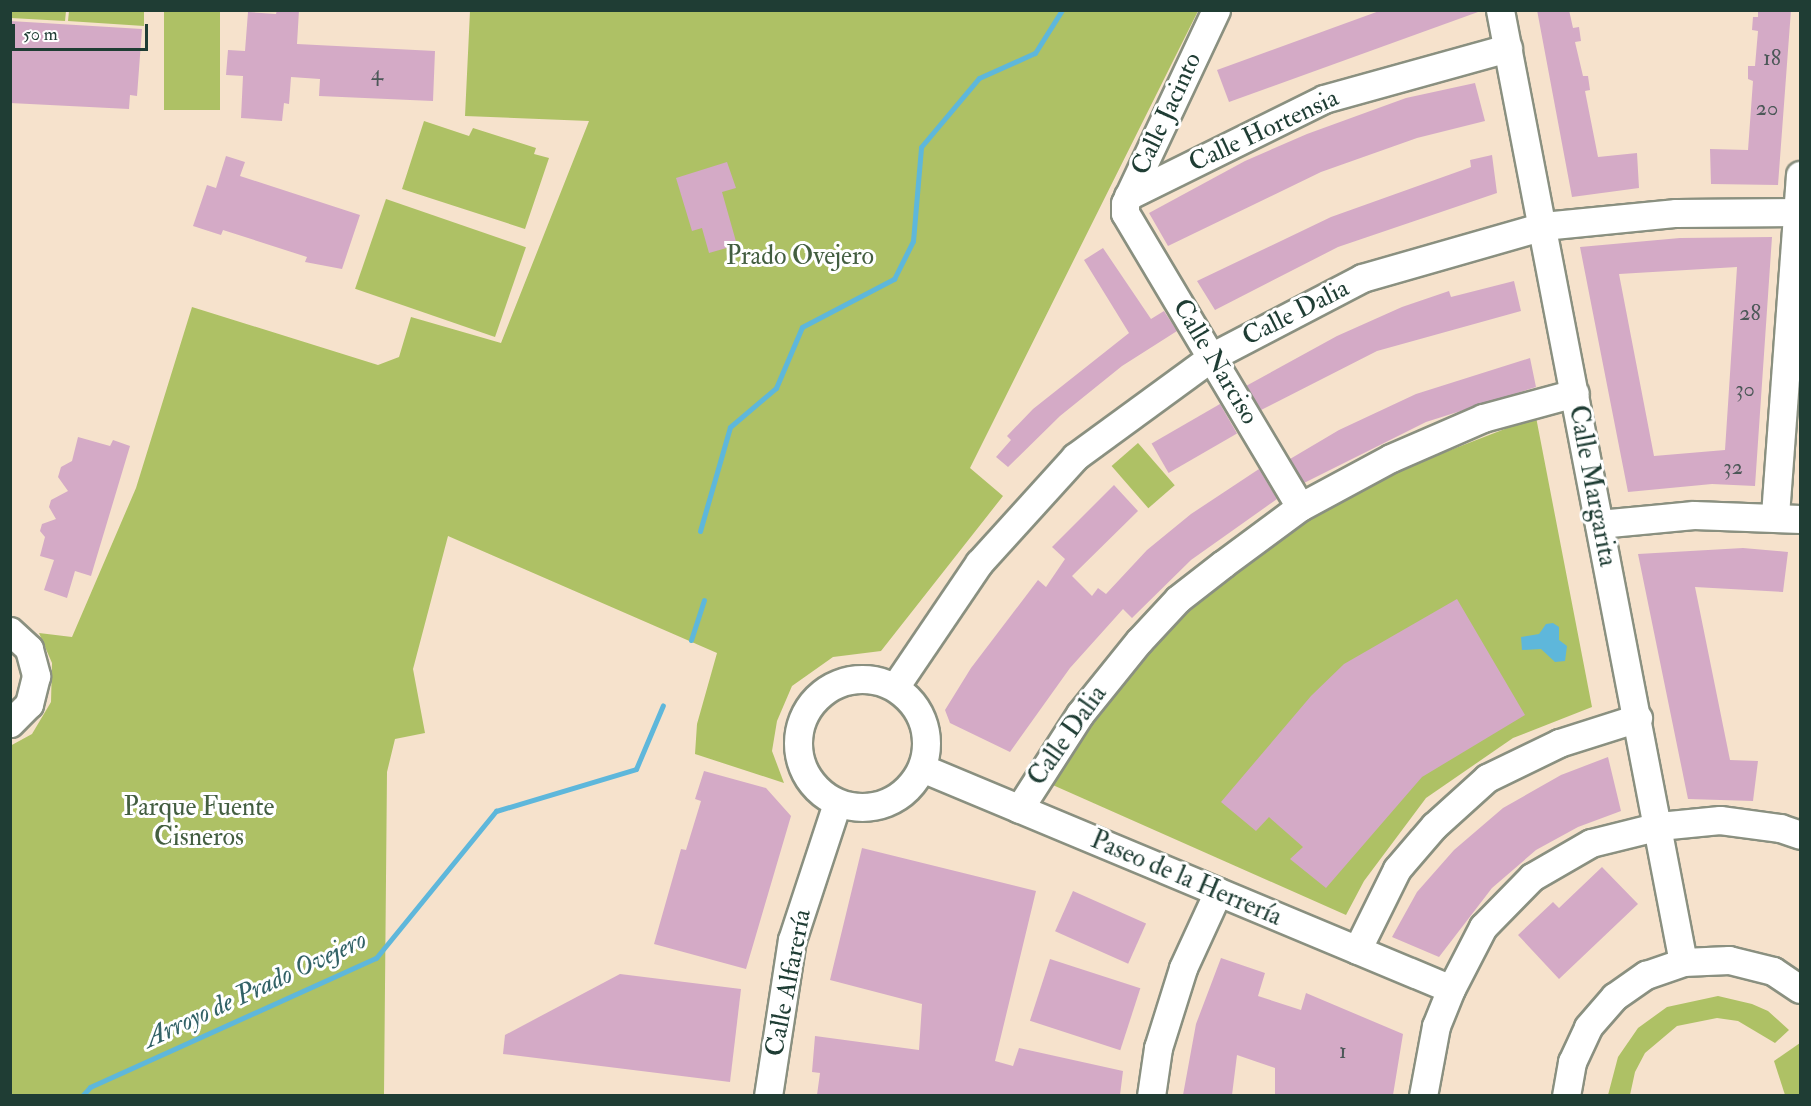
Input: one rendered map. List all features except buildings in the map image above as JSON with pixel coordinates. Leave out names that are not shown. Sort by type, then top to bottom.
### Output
[{"type":"street","name":"Calle Jacinto","points":[[1128,207],[1156,138],[1216,10]]},
{"type":"street","name":"Calle Margarita","points":[[1500,10],[1659,825],[1683,962]]},
{"type":"street","name":"Calle Hortensia","points":[[1128,207],[1206,157],[1324,99],[1508,48]]},
{"type":"street","points":[[1156,138],[1158,158],[1167,165],[1206,157]]},
{"type":"street","points":[[1599,524],[1694,515],[1788,517],[1800,175]]},
{"type":"street","name":"Calle Narciso","points":[[1128,207],[1300,507]]},
{"type":"street","name":"Calle Dalia","points":[[895,687],[979,563],[1075,457],[1213,356],[1362,278],[1543,226],[1676,213],[1799,212]]},
{"type":"street","name":"Calle Dalia","points":[[1019,809],[1074,722],[1139,640],[1178,599],[1300,507],[1391,458],[1483,418],[1575,393]]},
{"type":"street","points":[[10,631],[29,649],[36,676],[29,704],[10,723]]},
{"type":"street","points":[[854,678],[875,680],[895,687],[907,697],[924,723],[926,753],[922,768],[911,785],[896,798],[877,806],[857,808],[837,803],[808,780],[800,763],[797,745],[806,709],[834,685],[854,678]]},
{"type":"street","points":[[1357,950],[1397,869],[1434,826],[1487,778],[1559,743],[1638,718]]},
{"type":"street","name":"Paseo de la Herrería","points":[[922,768],[1451,989]]},
{"type":"street","name":"Calle Alfarería","points":[[768,1095],[792,940],[837,803]]},
{"type":"street","points":[[1423,1095],[1436,1026],[1451,989],[1483,927],[1532,877],[1591,843],[1659,825],[1719,820],[1780,828],[1800,835]]},
{"type":"street","points":[[1151,1095],[1158,1048],[1183,968],[1218,892]]},
{"type":"street","points":[[1566,1095],[1572,1062],[1588,1027],[1614,997],[1646,975],[1683,962],[1728,960],[1773,971],[1800,989]]},
{"type":"green space","points":[[10,11],[66,11],[65,21],[11,18]]},
{"type":"green space","points":[[69,11],[144,11],[144,26],[68,21]]},
{"type":"green space","points":[[164,11],[220,11],[220,110],[164,110]]},
{"type":"green space","points":[[470,11],[1198,11],[970,468],[1003,496],[881,651],[833,657],[792,686],[777,721],[772,751],[784,783],[695,754],[697,724],[717,653],[448,536],[413,669],[425,733],[395,739],[387,772],[384,1095],[11,1095],[10,746],[32,734],[51,702],[52,663],[39,633],[72,637],[136,488],[192,307],[378,365],[399,357],[411,317],[501,343],[589,121],[465,116]]},
{"type":"green space","points":[[424,121],[469,136],[473,128],[536,148],[534,154],[549,158],[525,229],[402,189]]},
{"type":"green space","points":[[386,199],[526,247],[495,337],[355,289]]},
{"type":"green space","points":[[1536,417],[1592,707],[1513,738],[1426,798],[1364,881],[1346,915],[1046,782],[1072,739],[1150,645],[1305,513],[1381,477]]},
{"type":"green space","points":[[1138,443],[1175,485],[1148,508],[1112,466]]},
{"type":"green space","points":[[1718,996],[1752,1004],[1768,1011],[1789,1030],[1775,1043],[1738,1021],[1717,1018],[1677,1026],[1645,1053],[1635,1072],[1630,1095],[1608,1095],[1618,1057],[1638,1028],[1667,1007]]},
{"type":"green space","points":[[1800,1043],[1800,1095],[1785,1095],[1774,1061]]},
{"type":"water","points":[[1553,623],[1559,627],[1559,640],[1567,646],[1565,661],[1555,662],[1541,649],[1522,650],[1521,637],[1539,634],[1546,624]]},
{"type":"waterway","name":"Arroyo de Prado Ovejero","points":[[700,531],[730,427],[776,388],[802,327],[894,279],[913,241],[921,147],[979,78],[1035,53],[1062,10]]},
{"type":"waterway","name":"Arroyo de Prado Ovejero","points":[[691,640],[704,600]]},
{"type":"waterway","name":"Arroyo de Prado Ovejero","points":[[82,1096],[90,1087],[376,958],[496,811],[636,769],[663,705]]},
{"type":"park label","name":"Prado Ovejero","points":[[800,257]]},
{"type":"park label","name":"Parque Fuente Cisneros","points":[[199,823]]}]
